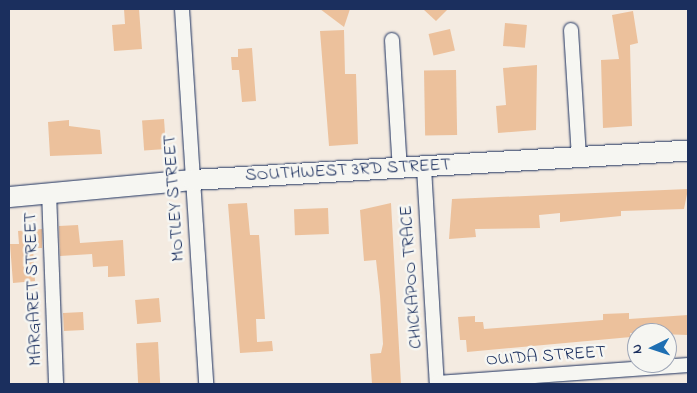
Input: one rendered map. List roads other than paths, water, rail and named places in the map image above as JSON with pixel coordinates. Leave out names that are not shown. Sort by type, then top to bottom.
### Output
[{"type":"street","name":"MOTLEY STREET","points":[[182,9],[206,384]]},
{"type":"street","points":[[571,30],[579,157]]},
{"type":"street","points":[[392,40],[400,168]]},
{"type":"street","name":"SOUTHWEST 3RD STREET","points":[[9,197],[193,180],[424,168],[688,151]]},
{"type":"street","name":"CHICKAPOO TRACE","points":[[424,168],[437,384]]},
{"type":"street","name":"MARGARET STREET","points":[[49,192],[56,384]]},
{"type":"street","name":"OUIDA STREET","points":[[437,384],[688,365]]}]
